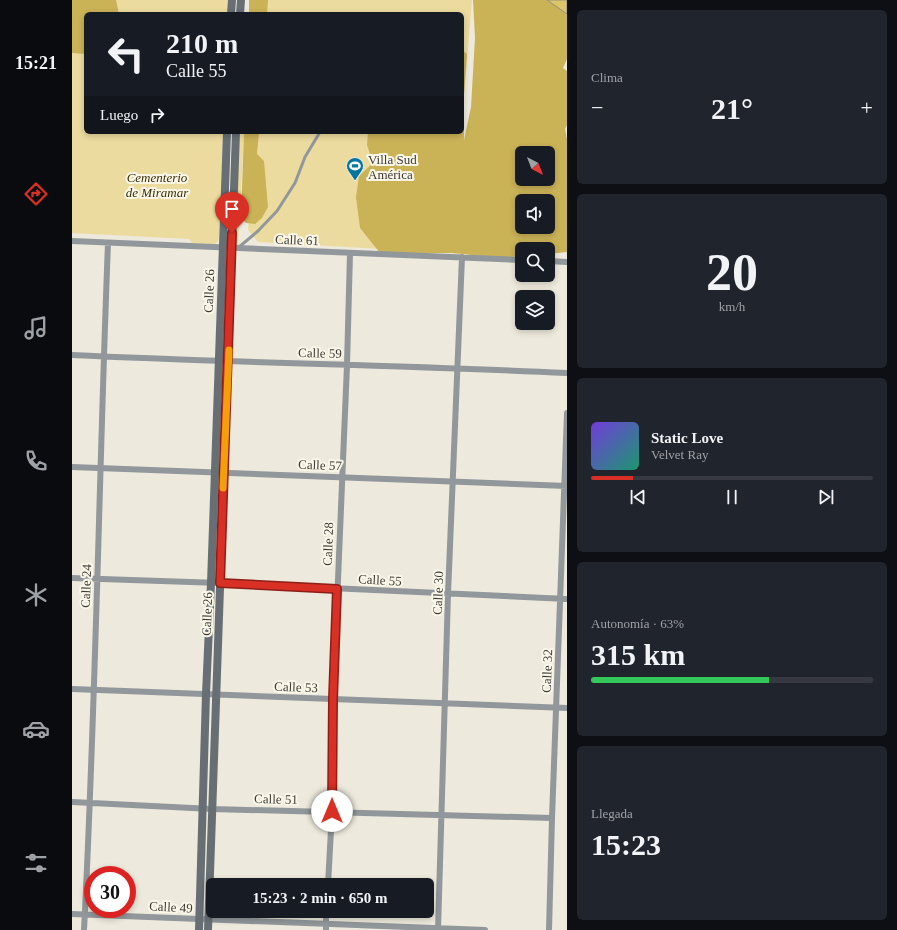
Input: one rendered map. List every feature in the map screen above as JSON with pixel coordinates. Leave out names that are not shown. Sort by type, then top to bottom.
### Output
[{"type":"main road","points":[[231,12],[232,0]]},
{"type":"main road","points":[[240,12],[241,0]]},
{"type":"main road","name":"Calle 26","points":[[199,930],[204,919],[212,809],[220,583],[219,361],[227,134]]},
{"type":"main road","name":"Calle 26","points":[[208,930],[204,919],[202,809],[206,694],[211,583],[228,362],[234,248],[236,134]]},
{"type":"street","name":"Calle 61","points":[[72,241],[515,260]]},
{"type":"street","name":"Calle 24","points":[[87,866],[108,243]]},
{"type":"street","name":"Calle 28","points":[[328,878],[332,811],[333,699],[347,365],[350,253]]},
{"type":"street","name":"Calle 30","points":[[438,929],[446,703],[448,594],[454,482],[462,257]]},
{"type":"street","points":[[555,261],[567,262]]},
{"type":"street","name":"Calle 59","points":[[72,355],[228,362],[458,368],[567,373]]},
{"type":"street","name":"Calle 32","points":[[549,930],[557,707],[564,599],[567,413]]},
{"type":"street","name":"Calle 57","points":[[72,467],[566,486]]},
{"type":"street","name":"Calle 55","points":[[72,578],[220,583],[564,599]]},
{"type":"street","name":"Calle 53","points":[[72,689],[567,708]]},
{"type":"street","name":"Calle 51","points":[[72,802],[202,809],[332,811],[552,818]]},
{"type":"street","name":"Calle 49","points":[[72,914],[84,914]]},
{"type":"street","name":"Calle 49","points":[[136,916],[326,927],[485,930]]},
{"type":"street","name":"Calle 24","points":[[84,930],[85,918]]},
{"type":"lane","points":[[234,248],[258,232],[277,210],[295,182],[305,157],[319,134]]},
{"type":"green space","name":"Cementerio de Miramar","points":[[72,0],[228,0],[228,12],[84,12],[84,134],[223,134],[218,241],[215,244],[192,243],[189,239],[72,233]]},
{"type":"green space","points":[[267,0],[472,0],[464,98],[464,12],[266,12]]},
{"type":"green space","points":[[239,134],[244,134],[238,246],[236,245]]},
{"type":"green space","name":"Villa Sud América","points":[[256,134],[461,134],[452,253],[258,242],[248,230]]},
{"type":"shaded area","points":[[72,0],[116,0],[119,12],[84,12],[84,54],[72,53]]},
{"type":"shaded area","points":[[249,0],[268,0],[267,12],[249,12]]},
{"type":"shaded area","points":[[473,0],[558,0],[567,2],[567,59],[563,68],[567,71],[567,125],[565,129],[567,139],[567,252],[555,253],[555,242],[515,242],[515,257],[500,258],[452,253],[380,253],[360,228],[356,197],[359,176],[373,163],[367,145],[368,134],[464,134],[464,140],[471,107],[475,38]]},
{"type":"shaded area","points":[[464,52],[467,54],[464,94]]},
{"type":"shaded area","points":[[244,134],[259,134],[257,154],[264,161],[268,207],[262,218],[255,224],[246,223],[241,217]]},
{"type":"building","points":[[547,0],[567,0],[567,14]]},
{"type":"slow traffic","points":[[223,488],[229,350]]},
{"type":"place","name":"Villa Sud América","points":[[355,181]]},
{"type":"route","points":[[232,233],[220,583],[337,589],[333,699],[332,811]]}]
